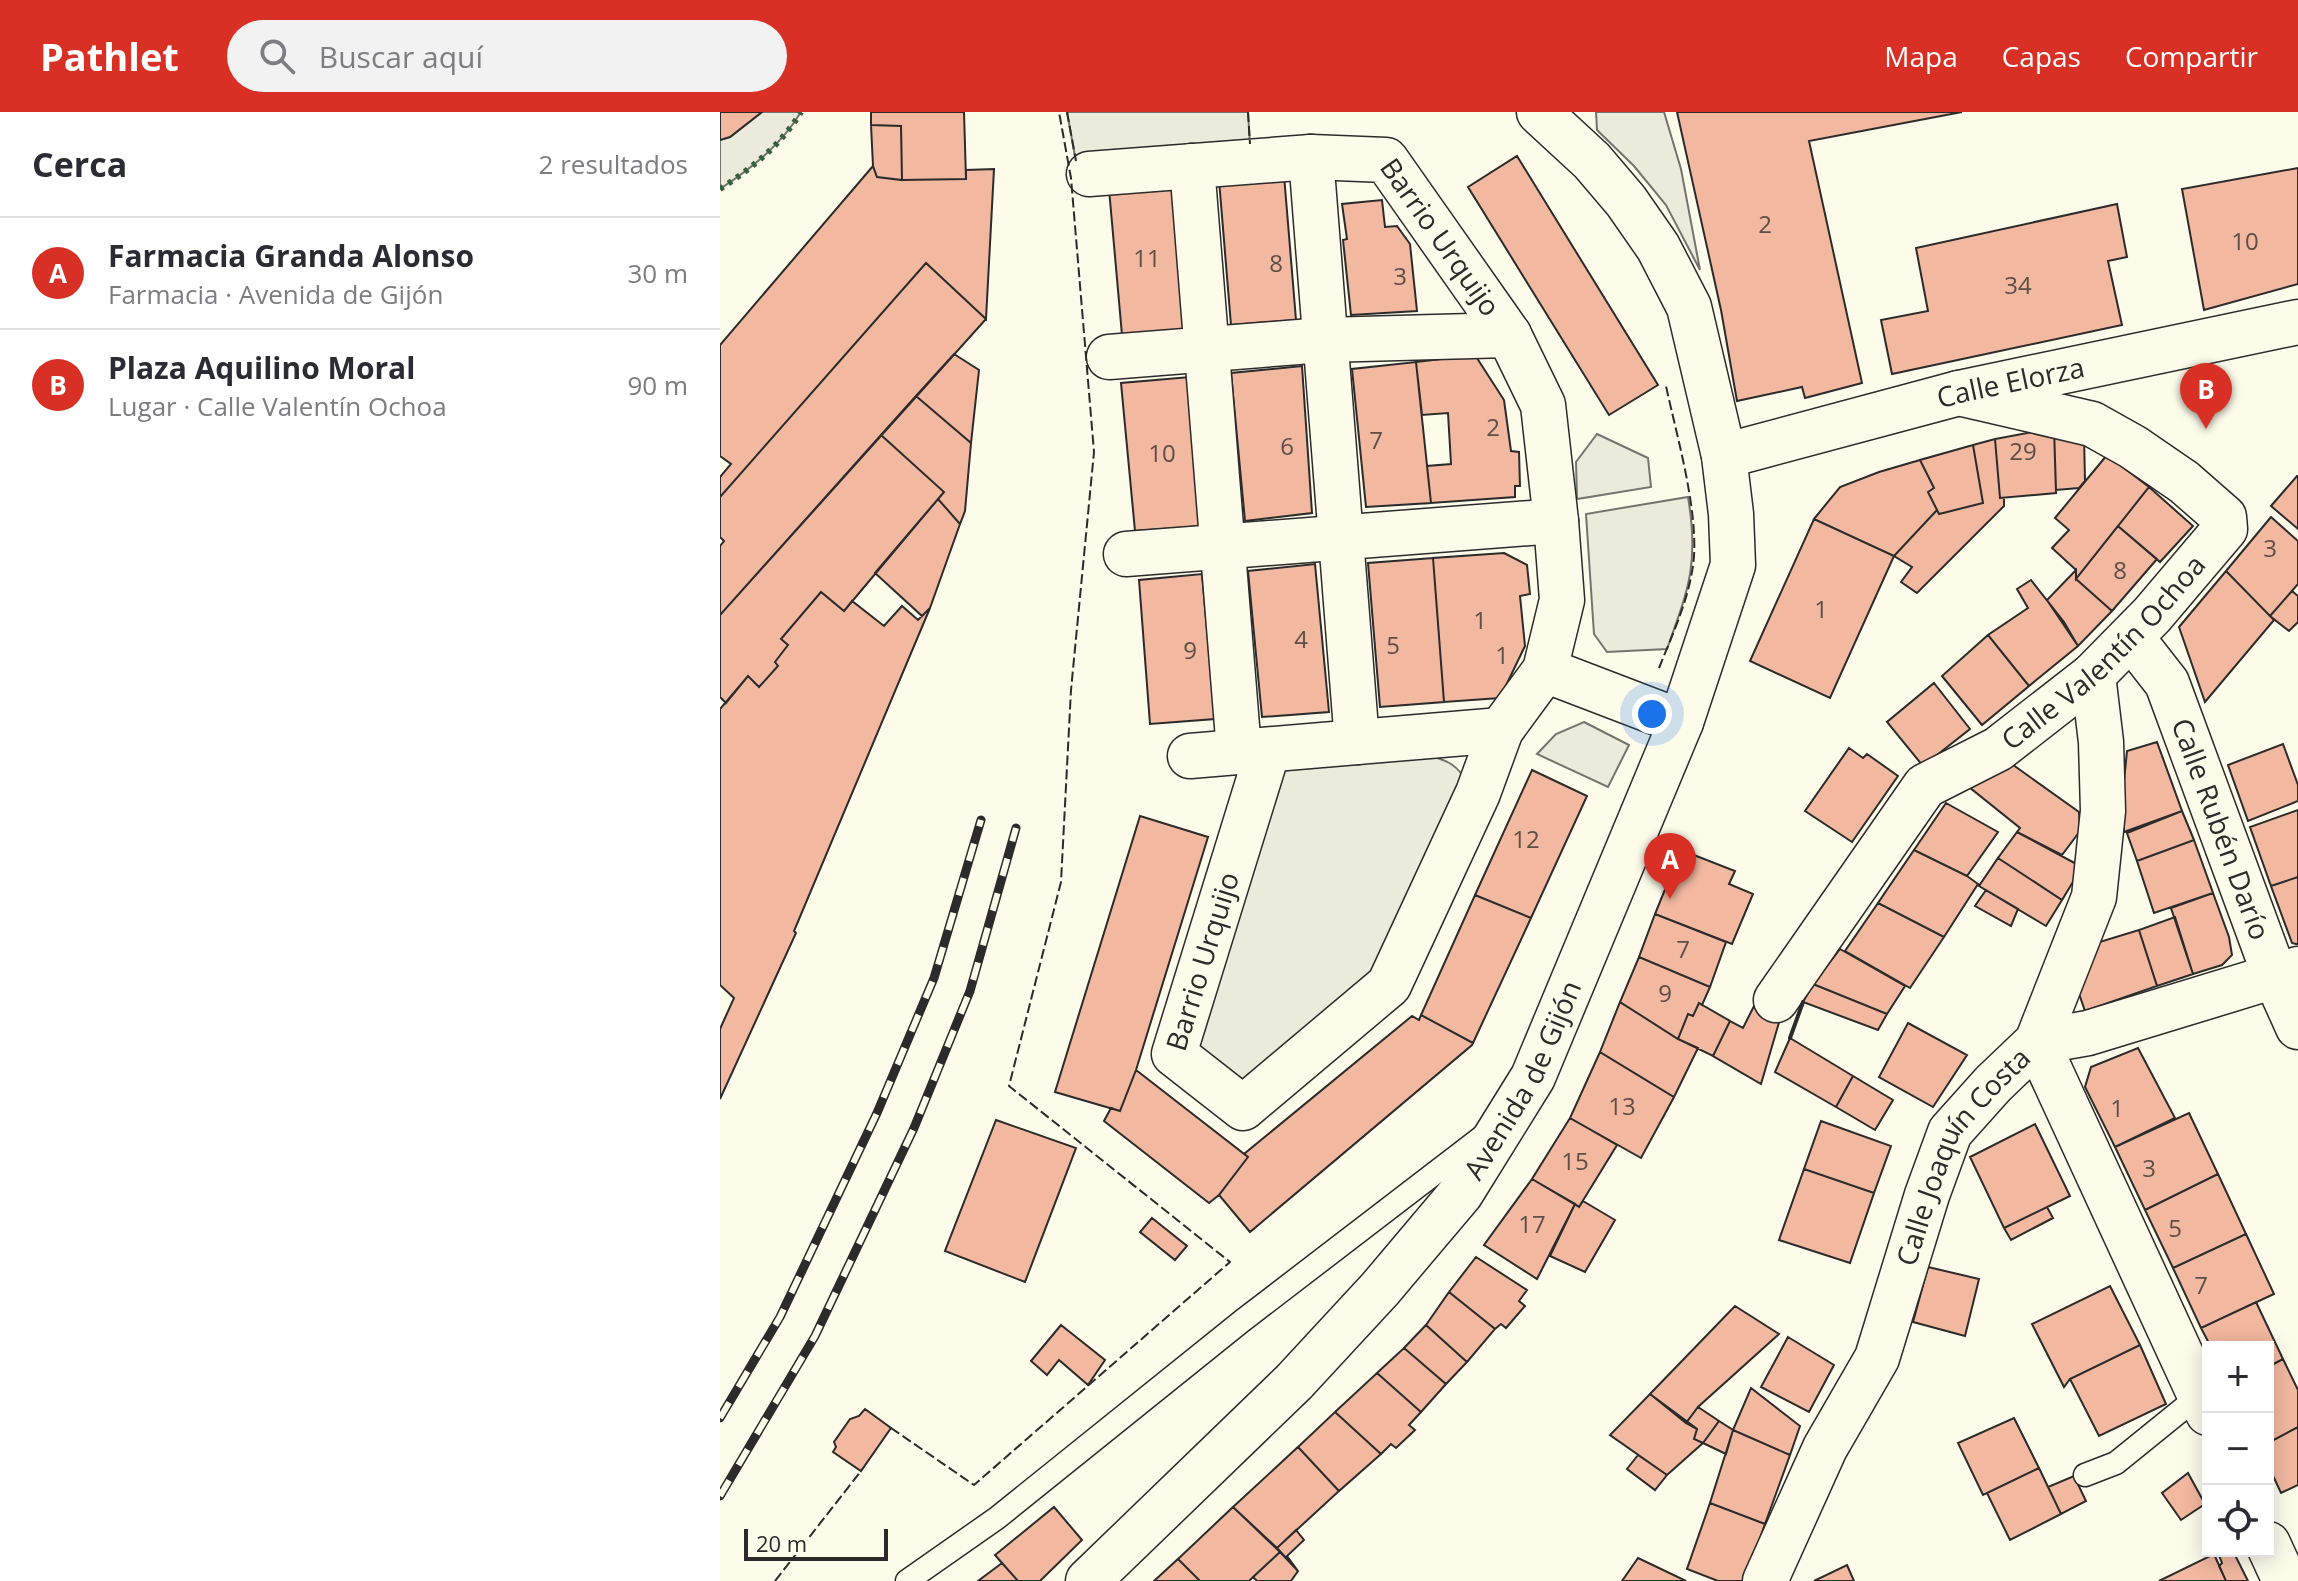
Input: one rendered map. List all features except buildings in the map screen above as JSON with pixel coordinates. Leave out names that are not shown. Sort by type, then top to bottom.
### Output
[{"type":"street","name":"Avenida de Gijón","points":[[1088,1581],[1294,1382],[1380,1289],[1461,1193],[1533,1077],[1681,722],[1733,565],[1724,456],[1689,307],[1658,247],[1592,161],[1576,128],[1539,112]]},
{"type":"street","name":"Barrio Urquijo","points":[[1089,174],[1192,166],[1311,157],[1386,160],[1509,335],[1543,405],[1562,600],[1545,670],[1501,730],[1478,793],[1389,985],[1243,1108],[1174,1054],[1253,751],[1222,547],[1192,166]]},
{"type":"street","points":[[1311,157],[1357,742]]},
{"type":"street","name":"Calle Elorza","points":[[1724,456],[1959,393],[2298,322]]},
{"type":"street","name":"Barrio Urquijo","points":[[1109,357],[1324,340],[1509,335]]},
{"type":"street","name":"Calle Valentín Ochoa","points":[[1776,1000],[1925,786],[1998,749],[2093,675],[2131,637],[2225,529],[2224,517],[2184,482],[2133,447],[2092,424],[1959,393]]},
{"type":"street","points":[[1126,554],[1556,521]]},
{"type":"street","name":"Calle Rubén Darío","points":[[2131,637],[2167,683],[2286,972],[2298,1027]]},
{"type":"street","points":[[1545,670],[1681,722]]},
{"type":"street","name":"Calle Joaquín Costa","points":[[1765,1581],[1825,1448],[1877,1358],[1927,1195],[1950,1132],[1993,1084],[2037,1042],[2094,897],[2103,811],[2101,742],[2093,675]]},
{"type":"street","points":[[1190,756],[1501,730]]},
{"type":"street","points":[[2202,1400],[2037,1042],[2088,1033],[2286,972]]},
{"type":"street","points":[[2274,1557],[2285,1581]]},
{"type":"lane","points":[[907,1581],[997,1518],[1242,1321],[1506,1118]]},
{"type":"lane","points":[[2085,1475],[2116,1463],[2202,1405]]},
{"type":"shaded area","points":[[762,112],[801,112],[765,155],[720,189],[720,140],[730,137]]},
{"type":"shaded area","points":[[1067,112],[1248,112],[1250,145],[1076,162]]},
{"type":"shaded area","points":[[1596,112],[1664,112],[1681,169],[1700,270],[1666,205],[1634,166],[1597,130]]},
{"type":"shaded area","points":[[1597,434],[1648,458],[1651,487],[1577,499],[1576,462]]},
{"type":"shaded area","points":[[1688,497],[1692,540],[1690,575],[1667,649],[1607,652],[1594,634],[1586,514]]},
{"type":"shaded area","points":[[1584,722],[1629,745],[1608,787],[1537,754],[1556,734]]},
{"type":"shaded area","points":[[1430,756],[1452,764],[1466,782],[1379,979],[1246,1090],[1190,1047],[1280,771]]},
{"type":"railway","points":[[720,1418],[780,1317],[877,1113],[934,978],[981,820]]},
{"type":"railway","points":[[720,1496],[815,1336],[914,1128],[970,991],[1016,828]]},
{"type":"hedge","points":[[720,189],[765,155],[801,112]]},
{"type":"fence","points":[[891,1428],[974,1485],[1230,1262],[1009,1086],[1061,882],[1071,690],[1094,452],[1071,178],[1059,112]]},
{"type":"fence","points":[[1067,112],[1076,161]]},
{"type":"fence","points":[[1248,112],[1250,144]]},
{"type":"fence","points":[[1659,668],[1685,599],[1694,556],[1689,493],[1666,386]]},
{"type":"fence","points":[[775,1581],[861,1471]]},
{"type":"wall","points":[[1790,1038],[1803,1002]]},
{"type":"place","name":"Plaza Aquilino Moral","points":[[2206,429]]},
{"type":"place","name":"Farmacia Granda Alonso","points":[[1670,899]]}]
